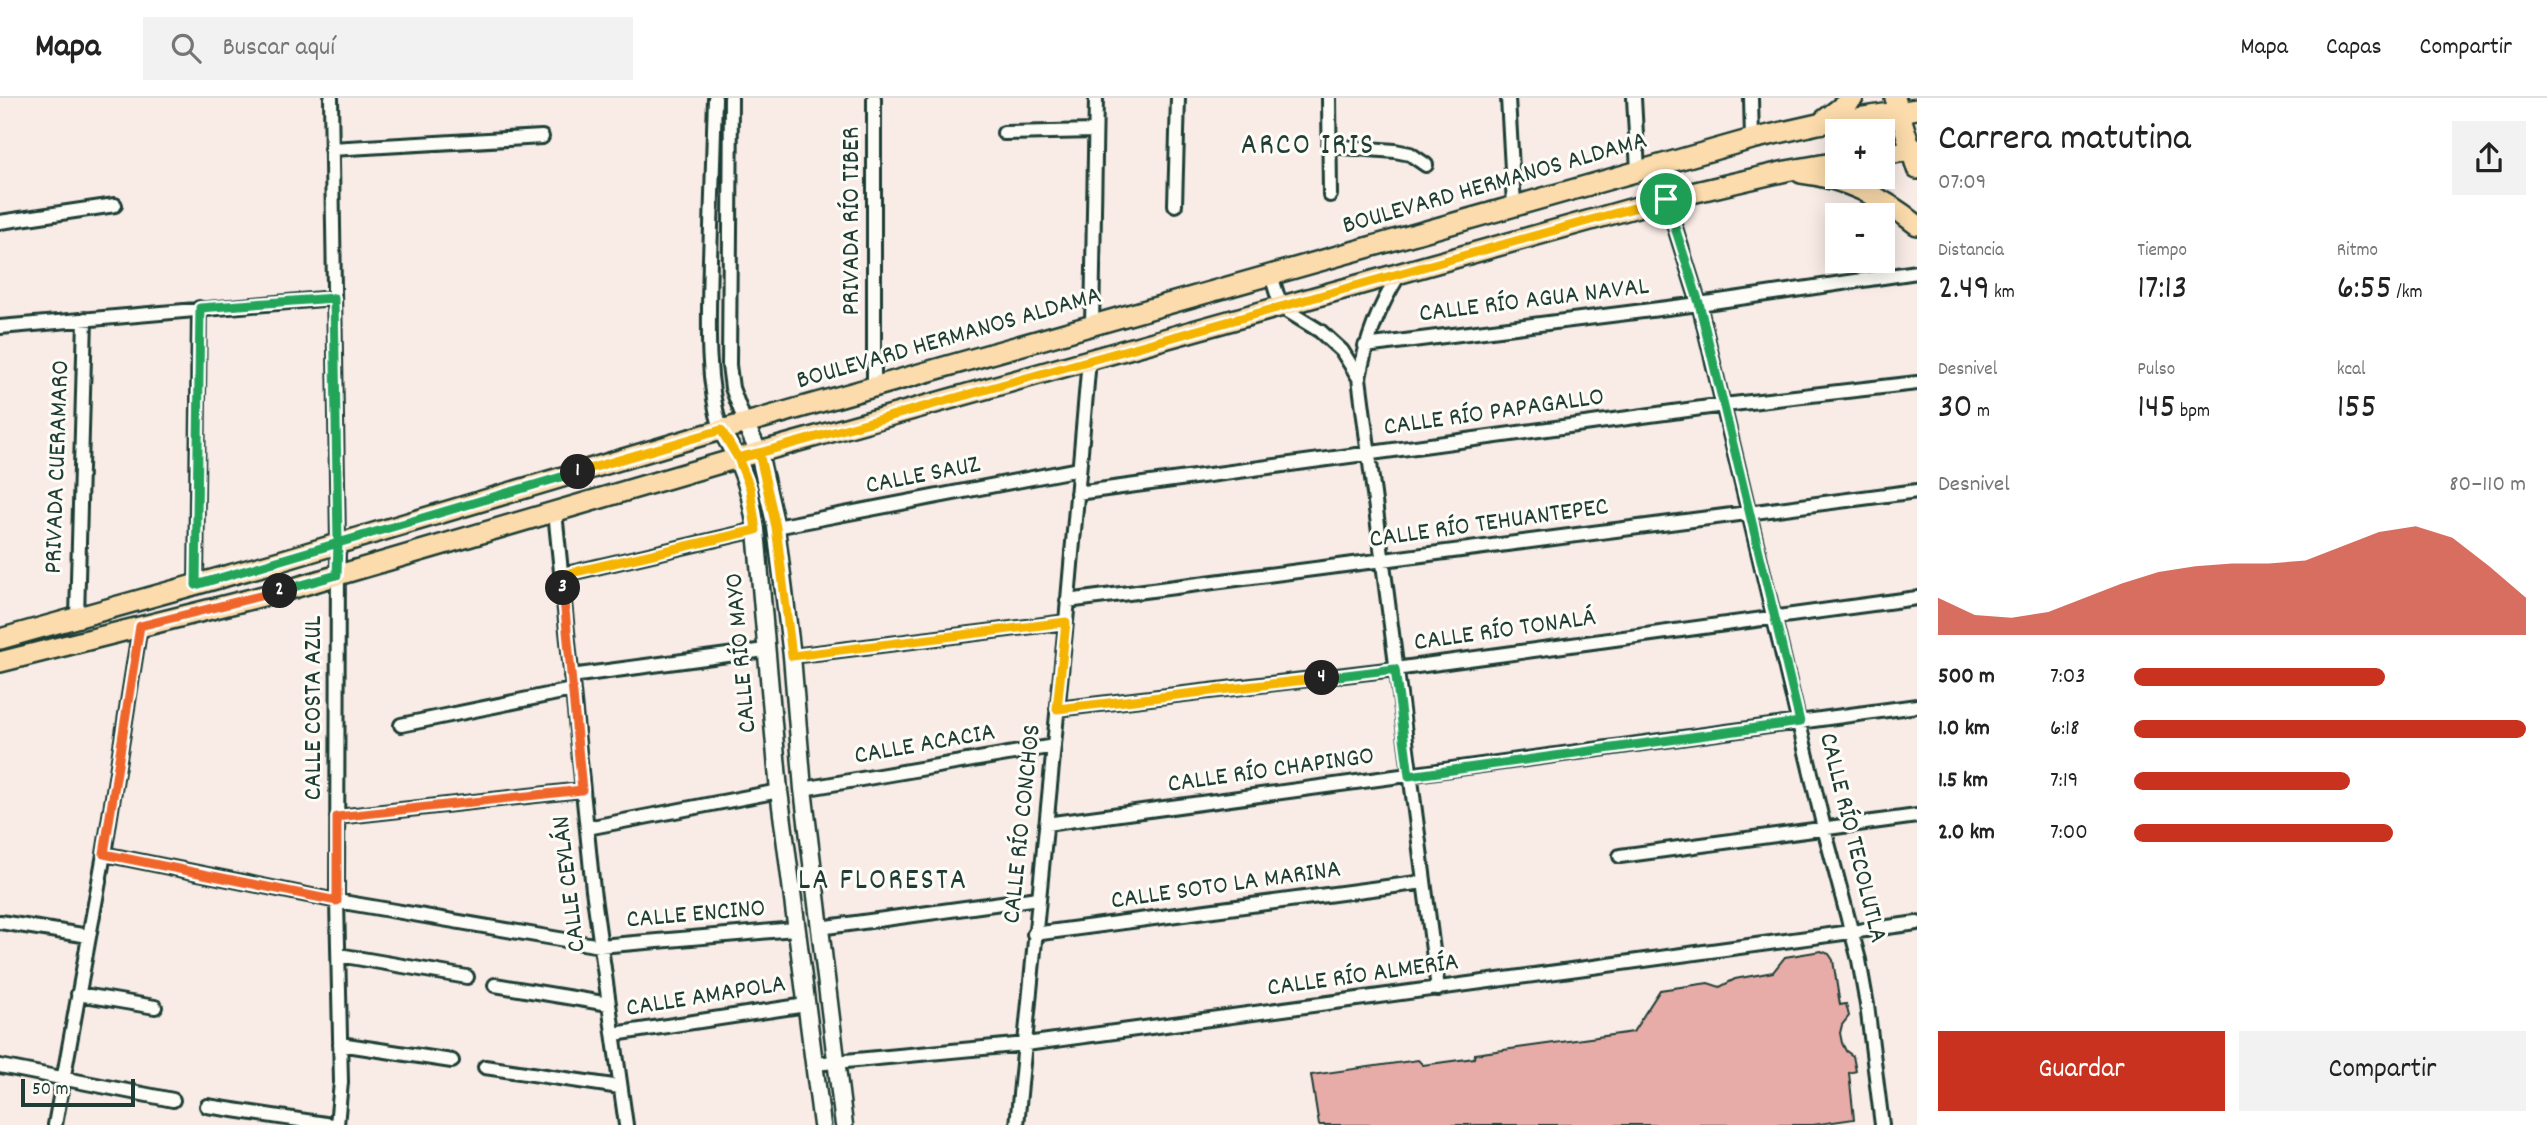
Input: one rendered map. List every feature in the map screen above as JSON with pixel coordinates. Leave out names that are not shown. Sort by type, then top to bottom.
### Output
[{"type":"main road","points":[[1818,124],[1846,106],[1853,98]]},
{"type":"main road","name":"BOULEVARD HERMANOS ALDAMA","points":[[0,639],[196,585],[721,430],[1514,205],[1752,139],[1904,106]]},
{"type":"main road","points":[[1904,106],[1917,169]]},
{"type":"main road","points":[[1895,153],[1914,149]]},
{"type":"main road","points":[[0,662],[337,575],[738,458],[1666,199],[1825,164]]},
{"type":"main road","points":[[1786,171],[1823,177],[1857,188],[1897,210],[1917,225]]},
{"type":"street","name":"CALLE COSTA AZUL","points":[[331,98],[338,543],[337,901],[340,1044],[337,1125]]},
{"type":"street","name":"CALLE RÍO MAYO","points":[[715,98],[709,308],[715,410],[721,430],[738,458],[750,488],[779,791],[822,1125]]},
{"type":"street","name":"CALLE RÍO MAYO","points":[[731,98],[730,377],[738,407],[759,453],[776,527],[792,656],[803,789],[844,1125]]},
{"type":"street","name":"PRIVADA RÍO TIBER","points":[[874,98],[874,387]]},
{"type":"street","points":[[1092,326],[1096,98]]},
{"type":"street","points":[[1175,205],[1178,98]]},
{"type":"street","points":[[1329,98],[1330,195]]},
{"type":"street","points":[[1508,98],[1514,205]]},
{"type":"street","points":[[1634,98],[1638,172]]},
{"type":"street","points":[[1751,98],[1752,139]]},
{"type":"street","points":[[1004,134],[1095,131]]},
{"type":"street","points":[[331,149],[542,137]]},
{"type":"street","points":[[1329,146],[1395,150],[1410,154],[1426,165]]},
{"type":"street","name":"CALLE RÍO TECOLUTLA","points":[[1666,199],[1699,303],[1824,828],[1852,930],[1867,1005],[1882,1125]]},
{"type":"street","points":[[0,222],[115,205]]},
{"type":"street","name":"CALLE RÍO AGUA NAVAL","points":[[1365,346],[1917,272]]},
{"type":"street","points":[[1271,275],[1281,307],[1320,331],[1342,351],[1359,379]]},
{"type":"street","points":[[1399,275],[1384,299],[1365,346],[1359,379],[1438,989]]},
{"type":"street","points":[[0,327],[334,298]]},
{"type":"street","points":[[196,585],[200,308]]},
{"type":"street","points":[[709,308],[729,308]]},
{"type":"street","name":"PRIVADA CUERAMARO","points":[[77,617],[85,319]]},
{"type":"street","name":"CALLE RÍO CONCHOS","points":[[1017,1125],[1068,601],[1088,360]]},
{"type":"street","name":"CALLE RÍO PAPAGALLO","points":[[1077,493],[1724,405],[1917,383]]},
{"type":"street","name":"CALLE SAUZ","points":[[776,527],[1079,469]]},
{"type":"street","name":"CALLE RÍO TEHUANTEPEC","points":[[1068,601],[1917,491]]},
{"type":"street","name":"CALLE CEYLÁN","points":[[555,512],[600,946],[626,1125]]},
{"type":"street","points":[[562,575],[756,530]]},
{"type":"street","name":"CALLE RÍO TONALÁ","points":[[1057,709],[1395,669],[1917,598]]},
{"type":"street","points":[[792,656],[1066,622]]},
{"type":"street","points":[[55,1125],[104,854],[140,626]]},
{"type":"street","points":[[401,725],[571,683],[765,650]]},
{"type":"street","name":"CALLE RÍO CHAPINGO","points":[[1046,824],[1917,706]]},
{"type":"street","name":"CALLE ACACIA","points":[[803,789],[1054,746]]},
{"type":"street","points":[[337,817],[582,790]]},
{"type":"street","points":[[587,828],[779,791]]},
{"type":"street","points":[[1620,856],[1917,816]]},
{"type":"street","name":"CALLE ENCINO","points":[[104,854],[337,901],[600,946],[795,929]]},
{"type":"street","name":"CALLE SOTO LA MARINA","points":[[1034,934],[1424,882]]},
{"type":"street","points":[[820,928],[1038,898]]},
{"type":"street","points":[[0,922],[89,936]]},
{"type":"street","name":"CALLE RÍO ALMERÍA","points":[[814,1063],[1026,1044],[1917,923]]},
{"type":"street","points":[[339,955],[467,977]]},
{"type":"street","points":[[495,985],[609,1004]]},
{"type":"street","points":[[78,994],[155,1007]]},
{"type":"street","name":"CALLE AMAPOLA","points":[[614,1034],[806,1005]]},
{"type":"street","points":[[340,1044],[452,1061]]},
{"type":"street","points":[[0,1066],[173,1100]]},
{"type":"street","points":[[485,1067],[620,1087]]},
{"type":"street","points":[[207,1106],[332,1125]]},
{"type":"building","points":[[1821,951],[1829,954],[1833,960],[1840,1005],[1846,1004],[1849,1016],[1840,1033],[1846,1051],[1853,1056],[1856,1071],[1849,1073],[1854,1119],[1813,1125],[1319,1125],[1311,1075],[1418,1060],[1423,1065],[1474,1058],[1475,1054],[1633,1032],[1660,990],[1708,983],[1720,987],[1735,979],[1773,972],[1785,957]]},
{"type":"district","name":"ARCO IRIS","points":[[1308,147]]},
{"type":"district","name":"LA FLORESTA","points":[[883,882]]},
{"type":"route","points":[[1666,199],[759,453],[738,458],[721,430],[338,543],[334,298],[200,308],[196,585],[338,543],[337,575],[140,626],[104,854],[337,901],[337,817],[582,790],[562,575],[756,530],[750,488],[738,458],[759,453],[776,527],[792,656],[1066,622],[1057,709],[1395,669],[1409,776],[1800,722],[1699,303],[1666,199]]}]
